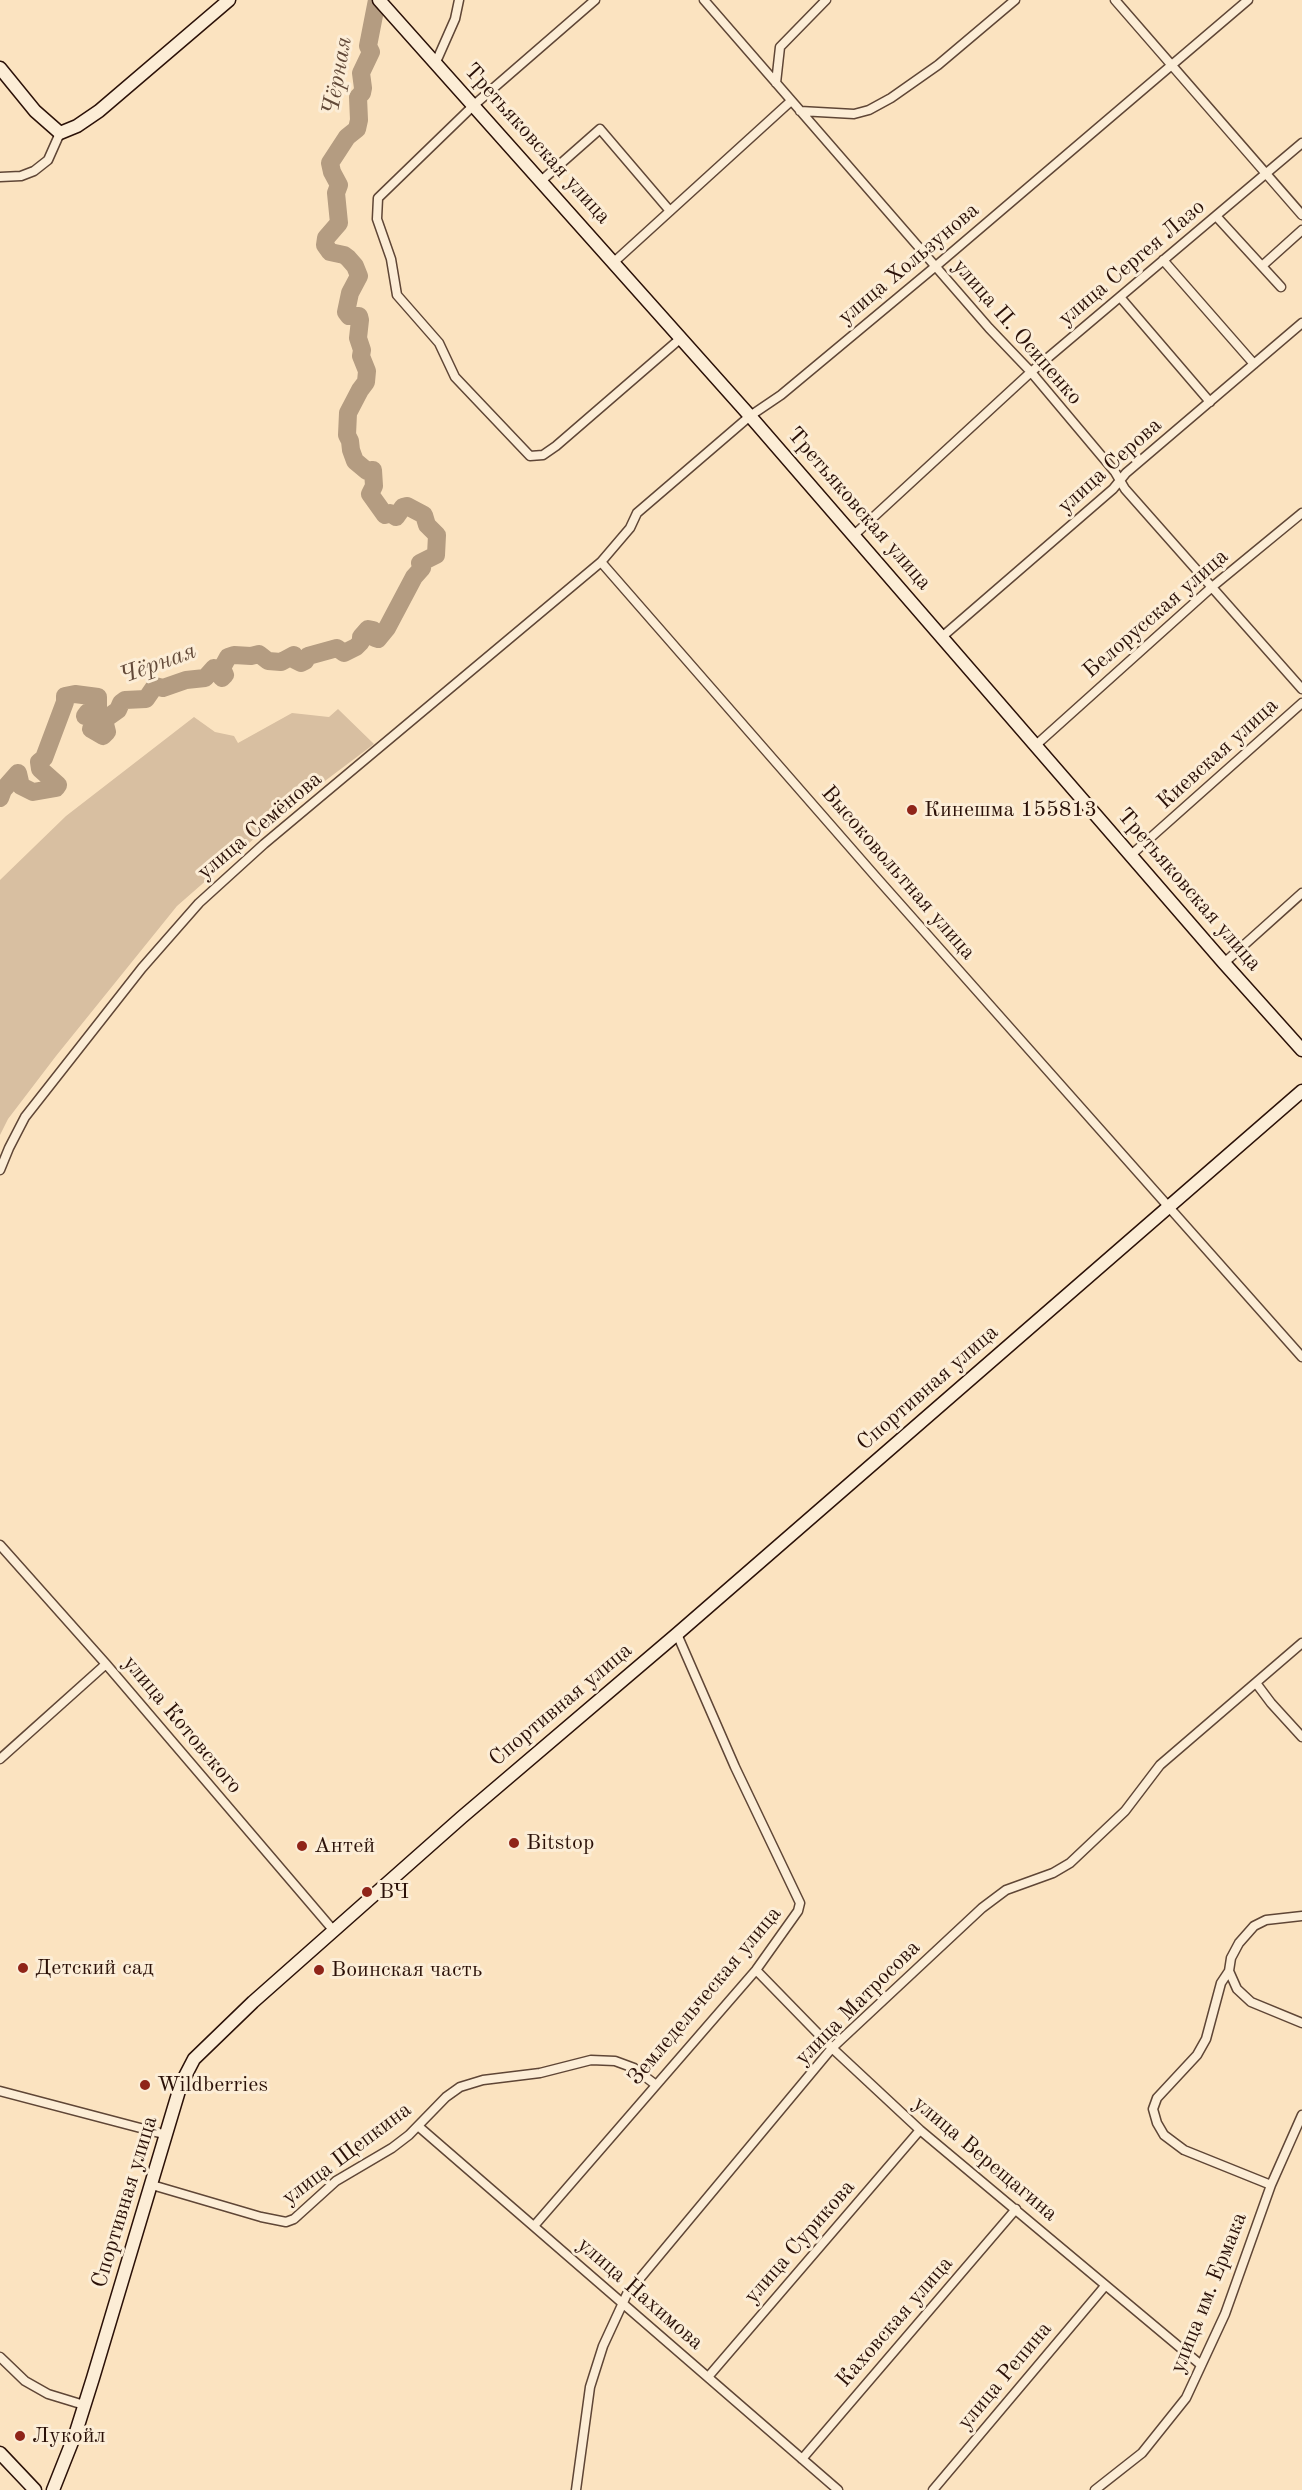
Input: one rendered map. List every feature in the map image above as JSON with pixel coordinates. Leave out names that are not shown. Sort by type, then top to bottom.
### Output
[{"type":"street","points":[[0,177],[21,176],[34,171],[48,160],[60,133],[77,126],[99,111],[229,0]]},
{"type":"street","name":"Третьяковская улица","points":[[379,0],[750,416],[1302,1050]]},
{"type":"street","points":[[436,62],[455,19],[459,0]]},
{"type":"street","points":[[596,0],[474,105],[378,198],[377,219],[391,259],[397,295],[439,343],[455,377],[530,456],[543,456],[681,338]]},
{"type":"street","name":"улица П. Осипенко","points":[[704,0],[989,328],[1031,372],[1120,481],[1302,689]]},
{"type":"street","points":[[776,84],[780,47],[826,0]]},
{"type":"street","points":[[800,111],[854,114],[869,110],[891,98],[938,65],[1015,0]]},
{"type":"street","points":[[1115,0],[1302,215]]},
{"type":"street","name":"улица Хользунова","points":[[602,562],[630,528],[637,513],[750,416],[781,395],[936,266],[1248,0]]},
{"type":"street","points":[[0,68],[35,111],[60,133]]},
{"type":"street","points":[[614,262],[792,101]]},
{"type":"street","points":[[542,181],[600,129],[670,211]]},
{"type":"street","name":"улица Сергея Лазо","points":[[854,535],[1031,372],[1302,143]]},
{"type":"street","points":[[1216,216],[1281,287]]},
{"type":"street","points":[[1262,266],[1302,230]]},
{"type":"street","points":[[1163,261],[1254,364]]},
{"type":"street","points":[[1120,297],[1210,402]]},
{"type":"street","name":"улица Серова","points":[[943,636],[1113,489],[1126,472],[1302,323]]},
{"type":"street","name":"Белорусская улица","points":[[1036,745],[1212,586],[1302,513]]},
{"type":"street","name":"улица Семёнова","points":[[0,1170],[25,1117],[142,968],[199,903],[264,844],[602,562]]},
{"type":"street","name":"Высоковольтная улица","points":[[602,562],[1302,1357]]},
{"type":"street","name":"Киевская улица","points":[[1131,855],[1302,703]]},
{"type":"street","points":[[1224,963],[1302,893]]},
{"type":"street","name":"Спортивная улица","points":[[53,2490],[84,2405],[181,2084],[195,2058],[462,1817],[677,1634],[1302,1091]]},
{"type":"street","name":"улица Котовского","points":[[0,1545],[106,1664],[334,1931]]},
{"type":"street","name":"Земледельческая улица","points":[[534,2226],[756,1970],[798,1911],[800,1903],[735,1767],[677,1634]]},
{"type":"street","name":"улица Матросова","points":[[576,2490],[590,2387],[603,2346],[622,2303],[634,2285],[832,2048],[982,1908],[1005,1890],[1053,1873],[1070,1863],[1125,1811],[1160,1765],[1302,1643]]},
{"type":"street","points":[[0,1759],[106,1664]]},
{"type":"street","points":[[1257,1683],[1271,1703],[1302,1737]]},
{"type":"street","points":[[1271,2184],[1184,2150],[1164,2135],[1156,2123],[1153,2109],[1157,2098],[1197,2055],[1206,2039],[1221,1983],[1229,1971],[1231,1959],[1239,1943],[1254,1926],[1276,1917],[1288,1919],[1302,1916]]},
{"type":"street","name":"улица Верещагина","points":[[756,1970],[832,2048],[920,2130],[1201,2365]]},
{"type":"street","points":[[1229,1971],[1237,1989],[1251,2002],[1302,2024]]},
{"type":"street","name":"улица Щепкина","points":[[152,2185],[285,2222],[294,2219],[336,2181],[392,2148],[418,2126],[446,2097],[460,2087],[483,2080],[540,2073],[591,2061],[615,2061],[634,2068],[656,2085]]},
{"type":"street","points":[[0,2091],[167,2135]]},
{"type":"street","name":"улица им. Ермака","points":[[1095,2490],[1142,2453],[1186,2398],[1225,2314],[1271,2184],[1301,2118]]},
{"type":"street","name":"улица Нахимова","points":[[418,2126],[838,2490]]},
{"type":"street","name":"улица Сурикова","points":[[708,2377],[920,2130]]},
{"type":"street","name":"Каховская улица","points":[[802,2458],[1016,2210]]},
{"type":"street","name":"улица Репина","points":[[933,2490],[1105,2286]]},
{"type":"street","points":[[0,2357],[25,2381],[48,2394],[84,2405]]},
{"type":"street","points":[[0,2453],[35,2490]]},
{"type":"shaded area","points":[[338,709],[374,744],[289,808],[177,906],[56,1056],[8,1119],[0,1135],[0,880],[66,816],[194,717],[215,732],[234,736],[238,743],[292,713],[329,717]]},
{"type":"waterway","name":"Чёрная","points":[[0,798],[3,790],[18,773],[21,786],[33,792],[56,788],[58,785],[40,769],[39,762],[44,758],[65,702],[65,696],[75,694],[98,697],[98,707],[85,716],[97,720],[91,729],[103,736],[107,732],[104,720],[118,710],[125,700],[146,699],[155,686],[163,688],[186,680],[205,678],[214,668],[222,678],[225,675],[222,668],[228,657],[259,654],[268,661],[281,662],[294,655],[295,660],[301,663],[308,656],[337,648],[344,653],[356,647],[368,629],[373,630],[375,638],[378,639],[387,628],[414,577],[422,568],[420,563],[436,555],[437,535],[427,525],[424,515],[407,506],[403,507],[396,517],[390,513],[385,515],[370,494],[374,486],[373,470],[367,471],[355,461],[351,450],[347,435],[348,413],[366,382],[367,371],[361,356],[362,350],[358,338],[359,316],[349,316],[346,312],[350,293],[359,276],[355,266],[348,258],[330,252],[325,245],[326,238],[339,223],[336,193],[339,185],[330,163],[347,137],[357,129],[358,97],[363,88],[361,73],[371,52],[368,46],[377,0]]},
{"type":"place","name":"Кинешма 155813","points":[[912,810]]},
{"type":"place","name":"Bitstop","points":[[514,1843]]},
{"type":"place","name":"Антей","points":[[302,1846]]},
{"type":"place","name":"ВЧ","points":[[367,1892]]},
{"type":"place","name":"Детский сад","points":[[23,1968]]},
{"type":"place","name":"Воинская часть","points":[[319,1970]]},
{"type":"place","name":"Wildberries","points":[[145,2085]]},
{"type":"place","name":"Лукойл","points":[[20,2436]]}]
